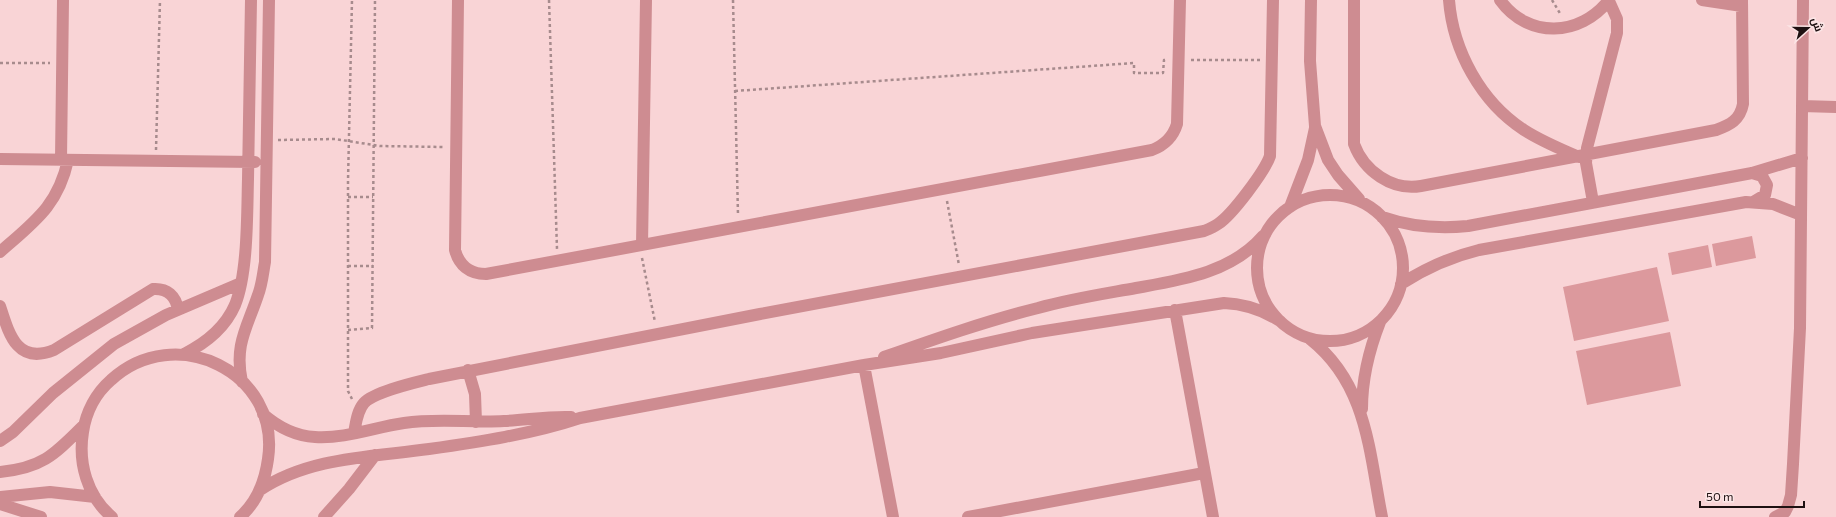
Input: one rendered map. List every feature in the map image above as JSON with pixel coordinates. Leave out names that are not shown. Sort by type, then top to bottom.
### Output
[{"type":"street","points":[[0,252],[41,216],[50,204],[62,182],[65,160],[62,62],[63,0]]},
{"type":"street","points":[[184,354],[209,339],[220,329],[229,317],[235,305],[241,283],[247,217],[251,0]]},
{"type":"street","points":[[242,382],[240,370],[241,344],[258,294],[265,262],[269,0]]},
{"type":"street","points":[[458,0],[454,243],[456,256],[459,261],[468,270],[479,274],[557,261],[1159,148],[1171,138],[1177,124],[1180,0]]},
{"type":"street","points":[[641,245],[646,0]]},
{"type":"street","points":[[354,433],[361,408],[369,399],[392,390],[429,379],[468,370],[1204,231],[1219,224],[1264,169],[1270,156],[1273,0]]},
{"type":"street","points":[[1290,207],[1308,160],[1315,126],[1310,61],[1311,0]]},
{"type":"street","points":[[1354,0],[1353,136],[1359,155],[1372,171],[1391,184],[1406,188],[1414,188],[1716,130],[1733,123],[1740,115],[1743,104],[1742,3],[1702,0]]},
{"type":"street","points":[[1449,0],[1452,22],[1460,49],[1473,77],[1492,102],[1524,130],[1560,149],[1582,156]]},
{"type":"street","points":[[1500,0],[1510,12],[1521,20],[1534,26],[1548,29],[1568,27],[1588,20],[1609,0],[1617,19],[1616,33],[1582,156],[1593,202]]},
{"type":"street","points":[[1775,517],[1785,512],[1791,495],[1800,328],[1803,0]]},
{"type":"street","points":[[1802,106],[1836,107]]},
{"type":"street","points":[[1315,126],[1328,160],[1338,175],[1349,190],[1382,217],[1393,232],[1400,248],[1403,266],[1401,284],[1393,305],[1380,322],[1369,352],[1363,390],[1363,417],[1382,517]]},
{"type":"street","points":[[1382,217],[1416,226],[1450,228],[1752,173],[1802,158]]},
{"type":"street","points":[[0,159],[266,162]]},
{"type":"street","points":[[1752,173],[1762,176],[1768,185],[1765,195],[1755,201]]},
{"type":"street","points":[[864,365],[951,334],[1017,313],[1063,302],[1181,280],[1203,274],[1238,258],[1258,242],[1277,218],[1290,207],[1306,199],[1325,195],[1344,196],[1362,202]]},
{"type":"street","points":[[1401,284],[1446,260],[1478,250],[1755,201],[1773,204],[1801,215]]},
{"type":"street","points":[[1266,232],[1260,250],[1258,269],[1260,282],[1268,306],[1280,321]]},
{"type":"street","points":[[0,441],[98,356],[131,333],[178,310],[241,283]]},
{"type":"street","points":[[0,306],[9,333],[15,344],[27,352],[41,354],[54,350],[153,289],[168,292],[175,300],[178,310]]},
{"type":"street","points":[[260,490],[278,479],[304,469],[375,455],[480,441],[542,429],[580,418],[864,365],[916,358],[1032,333],[1213,304],[1236,304],[1260,310],[1307,337],[1322,349],[1336,364],[1347,380],[1363,417]]},
{"type":"street","points":[[1175,310],[1213,517]]},
{"type":"street","points":[[1307,337],[1326,341],[1346,339],[1364,333],[1380,322]]},
{"type":"street","points":[[112,517],[95,497],[87,480],[82,462],[81,444],[84,425],[92,404],[104,386],[120,371],[140,360],[161,354],[184,354],[205,358],[225,368],[242,382],[258,403],[263,414],[268,433],[269,453],[266,472],[260,490],[242,516]]},
{"type":"street","points":[[864,365],[893,517]]},
{"type":"street","points":[[468,370],[475,394],[476,422]]},
{"type":"street","points":[[263,414],[274,424],[300,435],[329,437],[384,426],[426,421],[476,422],[552,417],[580,418]]},
{"type":"street","points":[[0,472],[16,471],[39,464],[59,450],[84,425]]},
{"type":"street","points":[[324,517],[349,489],[375,455]]},
{"type":"street","points":[[968,517],[1204,473]]},
{"type":"street","points":[[0,497],[50,492],[95,497]]},
{"type":"street","points":[[0,504],[42,517]]},
{"type":"path","points":[[156,160],[160,0]]},
{"type":"path","points":[[352,0],[348,197],[348,391],[350,398],[361,408]]},
{"type":"path","points":[[348,330],[372,328],[375,0]]},
{"type":"path","points":[[550,0],[557,261]]},
{"type":"path","points":[[733,0],[738,227]]},
{"type":"path","points":[[735,91],[1134,63],[1134,73],[1163,73],[1164,60],[1272,60]]},
{"type":"path","points":[[0,63],[62,62]]},
{"type":"path","points":[[267,140],[334,139],[374,146],[443,147],[443,140]]},
{"type":"path","points":[[944,189],[962,277]]},
{"type":"path","points":[[348,197],[373,197]]},
{"type":"path","points":[[641,245],[658,334]]},
{"type":"path","points":[[348,266],[373,266]]},
{"type":"shaded area","points":[[1752,236],[1756,258],[1716,266],[1712,244]]},
{"type":"shaded area","points":[[1708,245],[1712,267],[1672,275],[1668,253]]},
{"type":"shaded area","points":[[1657,267],[1669,321],[1574,341],[1563,287]]},
{"type":"shaded area","points":[[1670,332],[1681,386],[1587,405],[1576,351]]}]
